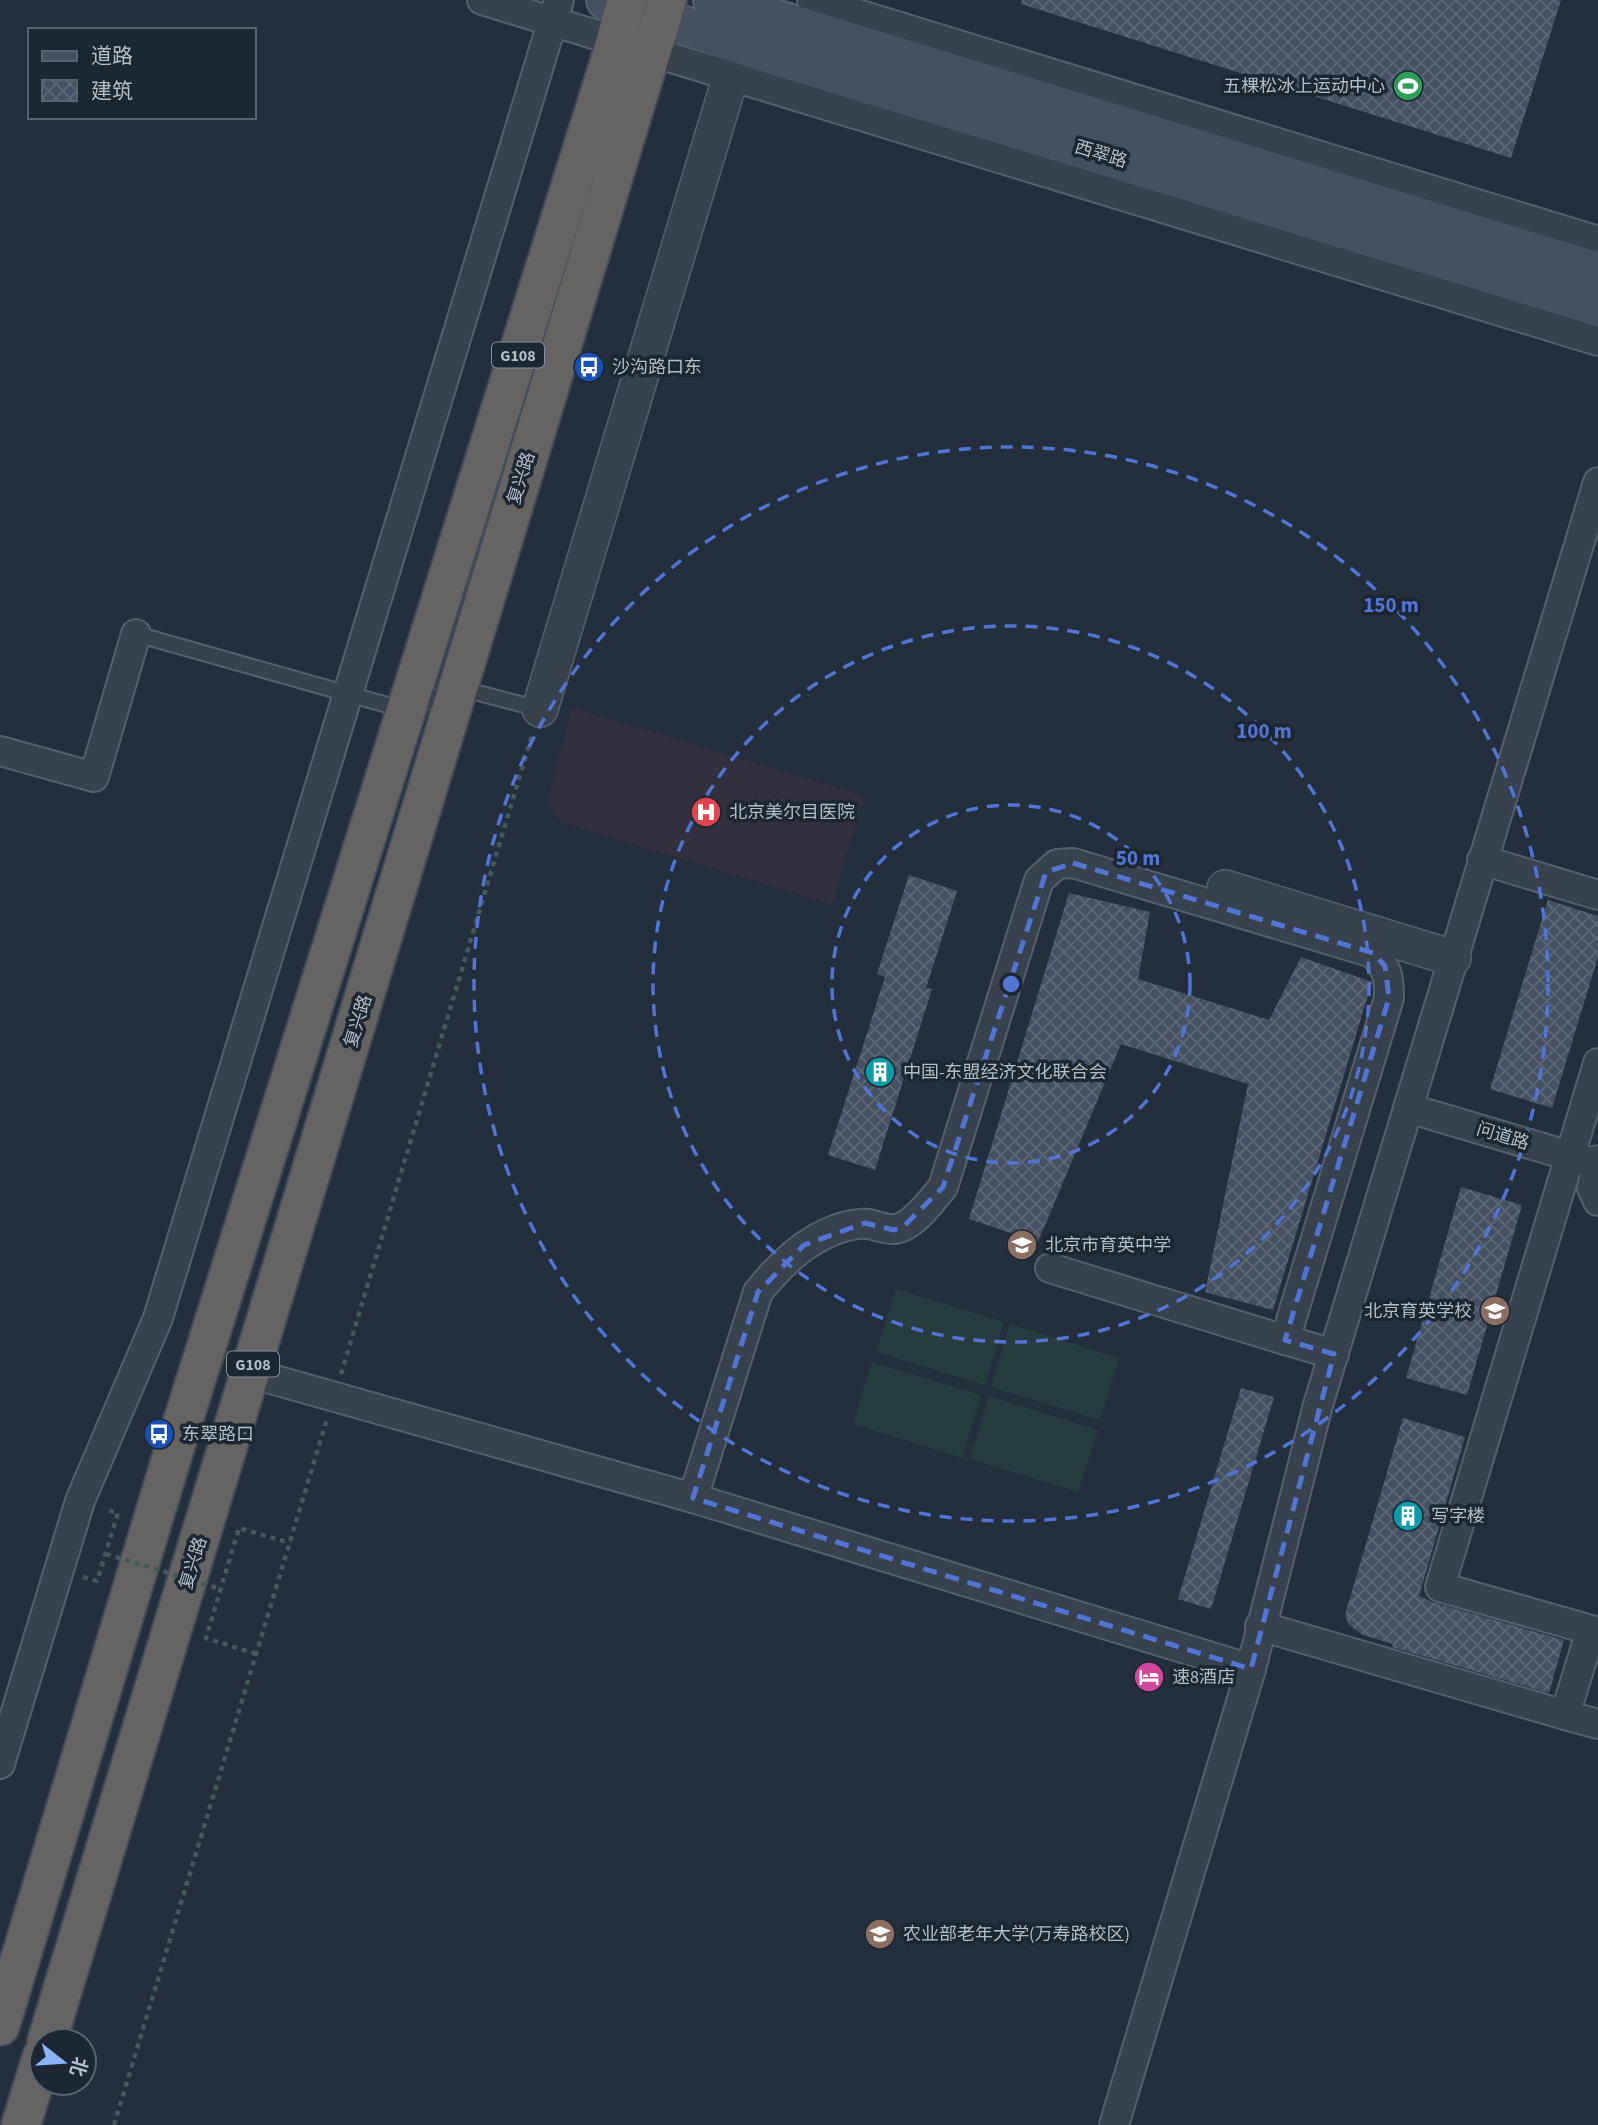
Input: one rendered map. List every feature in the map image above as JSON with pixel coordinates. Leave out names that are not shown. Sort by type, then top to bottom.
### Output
[{"type":"highway","name":"复兴路","points":[[51,2027],[459,688],[636,17]]},
{"type":"highway","name":"G108","points":[[0,2026],[177,1440],[405,710],[636,17]]},
{"type":"highway","points":[[21,2125],[30,2097]]},
{"type":"main road","name":"西翠路","points":[[713,0],[748,29],[1598,306]]},
{"type":"main road","name":"西翠路","points":[[636,17],[748,29],[1598,272]]},
{"type":"street","points":[[482,0],[555,11],[636,17]]},
{"type":"street","points":[[540,709],[748,29],[811,0],[1598,241]]},
{"type":"street","points":[[0,1764],[80,1501],[158,1318],[555,11]]},
{"type":"street","points":[[748,29],[1598,341]]},
{"type":"street","points":[[1114,2125],[1251,1669],[1318,1405],[1598,482]]},
{"type":"street","points":[[0,751],[94,777],[136,634]]},
{"type":"street","points":[[1482,860],[1598,895]]},
{"type":"street","points":[[693,1498],[758,1292],[777,1268],[804,1245],[838,1229],[865,1223],[894,1230],[904,1226],[927,1208],[943,1187],[1039,880],[1057,864],[1073,863],[1373,953],[1385,966],[1389,979],[1389,998],[1285,1340]]},
{"type":"street","points":[[1225,888],[1453,958]]},
{"type":"street","points":[[1565,1716],[1591,1630],[1440,1587],[1598,1063]]},
{"type":"street","name":"问道路","points":[[1408,1108],[1597,1162]]},
{"type":"street","points":[[1597,1162],[1592,1188],[1598,1201]]},
{"type":"street","points":[[1050,1268],[1334,1354]]},
{"type":"street","points":[[250,1373],[693,1498],[1251,1669]]},
{"type":"street","points":[[1260,1626],[1598,1724]]},
{"type":"lane","points":[[136,634],[405,710],[459,688],[540,709]]},
{"type":"path","points":[[97,1581],[118,1513]]},
{"type":"path","points":[[256,1654],[206,1637],[220,1589],[239,1528],[290,1543]]},
{"type":"path","points":[[106,1554],[220,1589]]},
{"type":"highlighted area","points":[[1073,863],[1373,953],[1385,966],[1389,998],[1285,1340],[1334,1354],[1251,1669],[693,1498],[758,1292],[804,1245],[865,1223],[894,1230],[904,1226],[943,1187],[1046,872]]},
{"type":"shaded area","name":"北京美尔目医院","points":[[572,708],[864,796],[832,904],[561,822],[547,802]]},
{"type":"green space","points":[[896,1289],[1004,1322],[985,1385],[876,1352]]},
{"type":"green space","points":[[1010,1324],[1119,1358],[1100,1420],[991,1387]]},
{"type":"green space","points":[[872,1362],[981,1395],[962,1458],[853,1424]]},
{"type":"green space","points":[[989,1396],[1098,1430],[1078,1492],[970,1459]]},
{"type":"building","name":"五棵松冰上运动中心","points":[[1022,0],[1561,0],[1511,158],[1021,4]]},
{"type":"building","name":"中国-东盟经济文化联合会","points":[[909,875],[957,891],[926,988],[932,989],[875,1170],[828,1155],[885,977],[877,974]]},
{"type":"building","points":[[1069,893],[1150,912],[1138,979],[1269,1020],[1301,957],[1372,982],[1273,1310],[1205,1292],[1248,1084],[1121,1044],[1038,1242],[969,1219]]},
{"type":"building","points":[[1548,900],[1598,916],[1598,957],[1552,1108],[1490,1089]]},
{"type":"building","points":[[1461,1187],[1522,1205],[1467,1395],[1406,1378]]},
{"type":"building","points":[[1241,1388],[1274,1397],[1211,1609],[1178,1599]]},
{"type":"building","name":"写字楼","points":[[1403,1418],[1465,1437],[1419,1596],[1564,1640],[1549,1693],[1392,1647],[1393,1644],[1363,1635],[1349,1625],[1345,1615]]},
{"type":"place","name":"五棵松冰上运动中心","points":[[1408,86]]},
{"type":"place","name":"沙沟路口东","points":[[589,367]]},
{"type":"place","name":"北京美尔目医院","points":[[706,812]]},
{"type":"place","name":"中国-东盟经济文化联合会","points":[[880,1072]]},
{"type":"place","name":"北京市育英中学","points":[[1022,1245]]},
{"type":"place","name":"北京育英学校","points":[[1495,1311]]},
{"type":"place","name":"东翠路口","points":[[159,1434]]},
{"type":"place","name":"写字楼","points":[[1408,1516]]},
{"type":"place","name":"速8酒店","points":[[1149,1677]]},
{"type":"place","name":"农业部老年大学(万寿路校区)","points":[[880,1934]]}]
